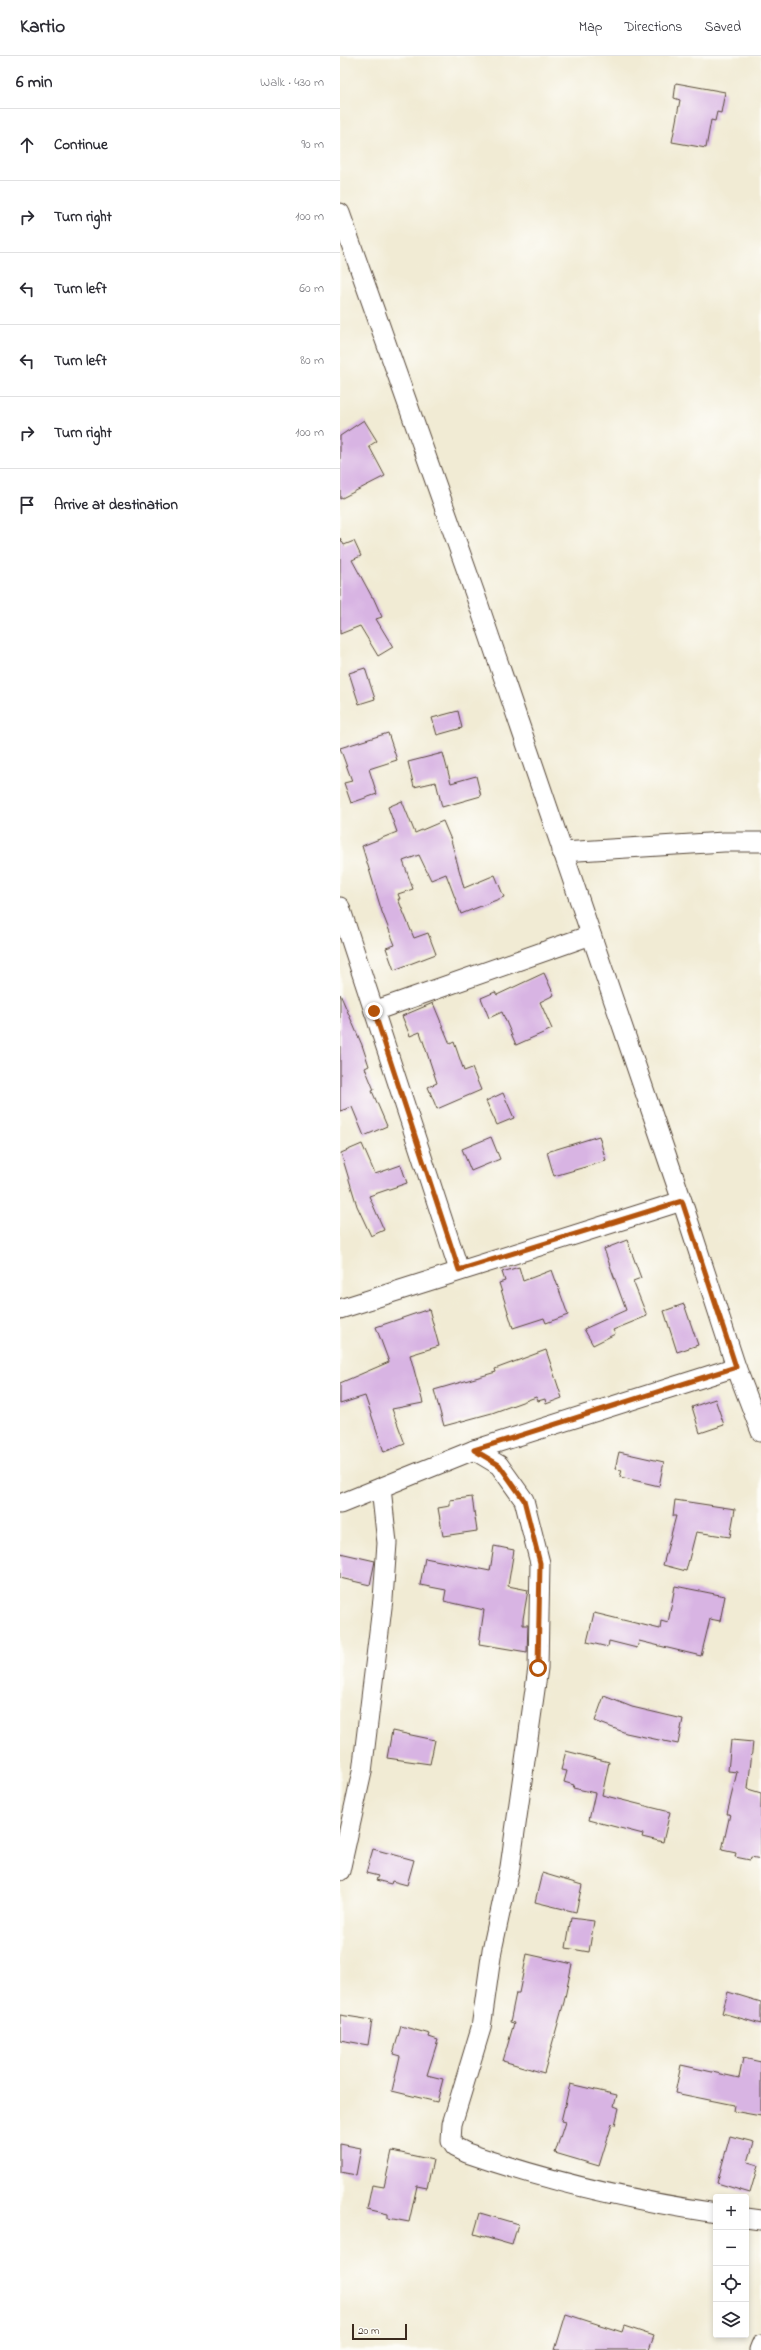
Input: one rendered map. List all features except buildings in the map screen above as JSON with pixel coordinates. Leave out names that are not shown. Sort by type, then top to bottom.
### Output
[{"type":"street","points":[[340,213],[475,594],[682,1201],[736,1367],[761,1432]]},
{"type":"street","points":[[562,852],[724,842],[761,842]]},
{"type":"street","points":[[340,907],[459,1270]]},
{"type":"street","points":[[374,1011],[591,935]]},
{"type":"street","points":[[340,1309],[459,1270],[682,1201]]},
{"type":"street","points":[[340,1504],[474,1450],[736,1367]]},
{"type":"street","points":[[474,1450],[499,1465],[524,1500],[540,1563],[538,1668],[510,1867],[492,1950],[481,2028],[452,2124],[451,2141],[455,2147],[467,2153],[549,2178],[678,2208],[713,2214]]},
{"type":"street","points":[[340,1871],[362,1772],[383,1599],[387,1543],[380,1488]]},
{"type":"street","points":[[749,2218],[761,2220]]},
{"type":"street","points":[[759,2350],[761,2345]]},
{"type":"route","points":[[374,1011],[459,1270],[682,1201],[736,1367],[548,1428],[474,1450],[499,1465],[524,1500],[540,1563],[538,1668]]}]
